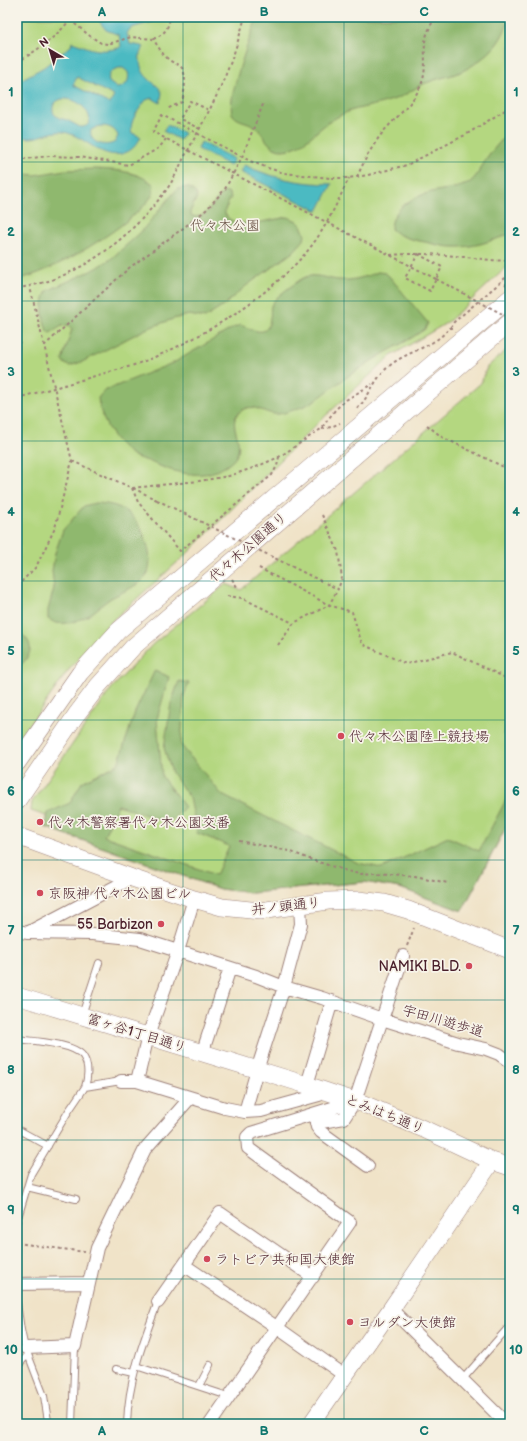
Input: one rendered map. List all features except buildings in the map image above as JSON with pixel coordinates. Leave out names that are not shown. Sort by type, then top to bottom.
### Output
[{"type":"main road","name":"代々木公園通り","points":[[17,763],[80,673],[118,631],[507,292]]},
{"type":"main road","name":"代々木公園通り","points":[[17,801],[76,715],[98,686],[133,648],[510,322]]},
{"type":"main road","name":"井ノ頭通り","points":[[17,836],[132,878],[222,907],[260,911],[336,901],[359,900],[384,903],[408,910],[510,950]]},
{"type":"main road","name":"富ヶ谷1丁目通り","points":[[17,996],[257,1070]]},
{"type":"main road","name":"とみはち通り","points":[[257,1070],[355,1101],[426,1130],[492,1161],[510,1167]]},
{"type":"main road","points":[[317,1422],[344,1375],[492,1161]]},
{"type":"street","points":[[17,938],[23,932],[132,878]]},
{"type":"street","points":[[137,1081],[148,1036],[178,951],[194,899]]},
{"type":"street","points":[[245,1112],[284,987],[301,924],[300,906]]},
{"type":"street","name":"宇田川遊歩道","points":[[23,932],[92,934],[140,939],[256,976],[284,987],[366,1014],[458,1043],[486,1049],[499,1054],[510,1062]]},
{"type":"street","points":[[368,1166],[321,1132],[316,1123],[344,1118],[355,1101],[403,956]]},
{"type":"street","points":[[202,1054],[230,968]]},
{"type":"street","points":[[121,1081],[137,1081],[190,1098],[245,1112],[261,1111],[318,1095],[314,1087],[332,1002]]},
{"type":"street","points":[[27,1351],[76,1346],[97,1248],[140,1157],[151,1142],[190,1098]]},
{"type":"street","points":[[210,1424],[350,1222],[248,1148],[247,1138],[251,1133],[355,1101]]},
{"type":"street","points":[[158,1302],[220,1214],[313,1277]]},
{"type":"street","points":[[184,1265],[277,1327],[344,1375]]},
{"type":"street","points":[[17,1284],[89,1283]]},
{"type":"street","points":[[391,1309],[507,1424]]},
{"type":"lane","points":[[82,1016],[99,963]]},
{"type":"lane","points":[[17,1039],[55,1044],[78,1052],[82,1055],[86,1063],[88,1078],[86,1087],[68,1112],[31,1174],[27,1187],[20,1198],[17,1221]]},
{"type":"lane","points":[[86,1087],[121,1081]]},
{"type":"lane","points":[[17,1129],[48,1146]]},
{"type":"lane","points":[[27,1187],[76,1199]]},
{"type":"lane","points":[[17,1302],[20,1330],[44,1396],[48,1421],[51,1424]]},
{"type":"lane","points":[[126,1424],[127,1405],[134,1373],[158,1302]]},
{"type":"lane","points":[[462,1380],[507,1329]]},
{"type":"lane","points":[[72,1424],[76,1346]]},
{"type":"lane","points":[[17,1370],[27,1351]]},
{"type":"lane","points":[[199,1386],[210,1365]]},
{"type":"lane","points":[[136,1366],[228,1396]]},
{"type":"lane","points":[[116,1369],[134,1373]]},
{"type":"path","points":[[17,62],[41,47],[71,18],[90,36],[101,43],[108,44],[131,37],[153,39],[161,36],[166,31],[170,17]]},
{"type":"path","points":[[17,288],[30,287],[66,274],[97,258],[125,236],[149,212],[165,192],[200,129],[229,67],[245,17]]},
{"type":"path","points":[[357,177],[373,146],[383,132],[410,103],[422,84],[425,72],[425,42],[435,17]]},
{"type":"path","points":[[153,39],[165,56],[183,69],[184,85],[182,102]]},
{"type":"path","points":[[200,129],[180,118],[190,100],[209,110]]},
{"type":"path","points":[[182,102],[187,106]]},
{"type":"path","points":[[167,109],[182,102]]},
{"type":"path","points":[[44,346],[129,268],[182,230],[206,210],[225,189],[242,157],[264,102]]},
{"type":"path","points":[[510,107],[467,134],[407,165],[349,178],[330,178],[284,173],[268,168],[242,157],[162,115],[153,132],[510,318]]},
{"type":"path","points":[[17,158],[24,160],[49,156],[79,157],[129,165],[159,148],[166,139]]},
{"type":"path","points":[[17,398],[142,362],[183,343],[220,322],[254,300],[282,277],[308,250],[328,223],[349,178]]},
{"type":"path","points":[[389,255],[418,253],[510,260]]},
{"type":"path","points":[[418,254],[442,267],[436,279],[430,291],[405,278],[418,254]]},
{"type":"path","points":[[352,414],[362,404],[372,384],[399,358],[433,342],[510,274]]},
{"type":"path","points":[[507,292],[510,281]]},
{"type":"path","points":[[17,586],[36,567],[55,528],[72,461],[30,287]]},
{"type":"path","points":[[483,304],[489,300]]},
{"type":"path","points":[[450,328],[456,327]]},
{"type":"path","points":[[17,335],[20,344],[17,355]]},
{"type":"path","points":[[132,488],[200,481],[229,476],[256,467],[279,457],[321,429],[335,410],[346,400],[372,384]]},
{"type":"path","points":[[321,429],[340,423]]},
{"type":"path","points":[[427,425],[442,437],[510,470]]},
{"type":"path","points":[[132,488],[138,502],[180,551],[272,475],[277,466],[279,457]]},
{"type":"path","points":[[72,461],[157,500],[338,589]]},
{"type":"path","points":[[278,645],[294,623],[329,605],[342,578],[338,551],[322,515]]},
{"type":"path","points":[[193,540],[195,544]]},
{"type":"path","points":[[259,568],[329,605],[352,612],[362,644],[406,664],[452,652],[510,680]]},
{"type":"path","points":[[235,583],[237,587]]},
{"type":"path","points":[[227,596],[242,598],[294,623]]},
{"type":"path","points":[[240,841],[289,851],[312,860],[359,874],[376,873],[415,876],[448,883]]},
{"type":"path","points":[[403,956],[414,928]]},
{"type":"path","points":[[17,1243],[96,1254]]},
{"type":"green space","name":"代々木公園","points":[[17,17],[510,17],[510,264],[448,322],[391,356],[320,421],[190,551],[114,619],[67,672],[17,743]]},
{"type":"green space","points":[[257,17],[510,17],[510,21],[493,49],[463,71],[425,83],[394,99],[350,111],[328,123],[298,146],[291,149],[279,150],[266,140],[256,127],[235,118],[231,108],[235,83]]},
{"type":"green space","points":[[510,132],[510,234],[475,245],[450,247],[411,239],[398,234],[391,229],[394,217],[398,211],[413,199],[430,192],[462,186],[470,182],[476,176],[493,150]]},
{"type":"green space","points":[[96,169],[126,172],[148,180],[154,185],[152,196],[142,208],[128,220],[90,247],[49,269],[31,276],[17,279],[17,173],[35,175],[65,170]]},
{"type":"green space","points":[[188,187],[196,193],[197,197],[190,212],[192,216],[202,215],[207,212],[220,195],[224,192],[228,192],[231,197],[225,210],[225,214],[228,218],[236,223],[256,223],[288,217],[297,221],[301,225],[305,235],[304,240],[293,252],[246,286],[222,307],[205,318],[189,315],[173,319],[146,329],[84,361],[70,366],[65,364],[62,360],[72,329],[68,325],[62,326],[50,333],[47,331],[43,316],[43,301],[47,291],[97,268],[112,258],[140,233],[177,189]]},
{"type":"green space","points":[[378,272],[385,273],[389,276],[428,323],[425,329],[379,356],[305,406],[279,414],[270,413],[257,408],[244,409],[237,415],[235,421],[238,451],[235,459],[226,466],[207,474],[187,474],[177,472],[133,455],[113,436],[105,422],[98,398],[104,391],[175,362],[240,325],[263,331],[269,325],[271,308],[275,299],[305,277],[319,276],[339,280],[349,280]]},
{"type":"green space","points":[[510,347],[510,820],[462,911],[400,888],[364,882],[252,893],[220,889],[45,827],[46,816],[31,811],[32,802],[111,689],[153,644],[226,584],[241,590],[481,383],[487,367]]},
{"type":"green space","points":[[102,503],[121,508],[131,515],[137,522],[149,551],[149,571],[145,578],[134,587],[111,598],[86,617],[69,623],[55,623],[48,619],[48,610],[54,588],[52,571],[55,553],[63,530],[84,506]]},
{"type":"green space","points":[[17,631],[23,635],[30,644],[30,649],[26,659],[17,668]]},
{"type":"green space","points":[[155,670],[169,677],[157,719],[162,777],[185,807],[169,823],[118,805],[104,836],[216,875],[229,846],[197,833],[190,798],[172,773],[164,748],[171,703],[179,681],[189,683],[184,695],[181,745],[222,795],[358,863],[382,868],[448,837],[479,851],[510,792],[510,819],[462,911],[400,888],[364,882],[252,893],[220,889],[45,827],[48,813],[70,803],[82,782],[118,764],[135,712]]},
{"type":"green space","points":[[510,718],[510,738],[503,734]]},
{"type":"water","points":[[96,17],[152,17],[152,22],[131,28],[127,33],[130,44],[144,47],[140,53],[140,64],[142,71],[146,77],[160,89],[162,93],[160,103],[152,98],[146,100],[135,115],[131,129],[132,133],[141,137],[136,145],[129,151],[120,154],[111,154],[95,148],[80,138],[63,132],[29,138],[17,135],[17,82],[44,67],[71,46],[72,42],[100,50],[119,48],[121,46],[119,35],[106,30]],"holes":[[[123,68],[128,72],[127,83],[117,88],[109,82],[110,73],[116,69]],[[77,77],[114,96],[110,104],[73,85]],[[62,99],[78,103],[84,107],[88,113],[89,123],[86,126],[80,127],[67,120],[59,118],[53,111],[53,106],[56,102]],[[106,126],[113,129],[118,136],[115,142],[111,144],[103,144],[95,141],[92,138],[91,130],[97,127]]]},
{"type":"water","points":[[167,125],[184,133],[180,140],[163,131]]},
{"type":"water","points":[[201,142],[234,159],[230,166],[198,149]]},
{"type":"water","points":[[244,165],[276,177],[309,183],[332,184],[318,211],[240,172]]},
{"type":"place","name":"代々木公園陸上競技場","points":[[341,736]]},
{"type":"place","name":"代々木警察署代々木公園交番","points":[[40,822]]},
{"type":"place","name":"京阪神 代々木公園ビル","points":[[40,893]]},
{"type":"place","name":"55 Barbizon","points":[[161,924]]},
{"type":"place","name":"NAMIKI BLD.","points":[[469,966]]},
{"type":"place","name":"ラトビア共和国大使館","points":[[207,1259]]},
{"type":"place","name":"ヨルダン大使館","points":[[350,1322]]}]
